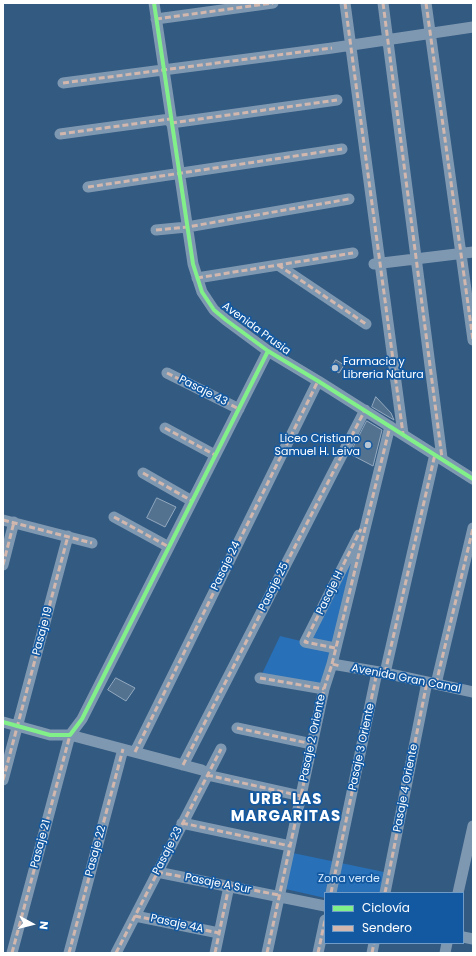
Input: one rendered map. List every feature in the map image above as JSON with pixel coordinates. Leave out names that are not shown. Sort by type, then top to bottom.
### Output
[{"type":"street","name":"Avenida Prusia","points":[[154,3],[193,264],[202,292],[214,310],[268,351],[365,410],[473,479]]},
{"type":"street","points":[[156,20],[273,3]]},
{"type":"street","points":[[345,3],[376,263],[403,434]]},
{"type":"street","points":[[384,3],[416,259],[438,456]]},
{"type":"street","points":[[426,3],[473,340]]},
{"type":"street","points":[[63,82],[332,48],[473,26]]},
{"type":"street","points":[[60,134],[336,100]]},
{"type":"street","points":[[88,187],[342,149]]},
{"type":"street","points":[[156,230],[188,227],[349,199]]},
{"type":"street","points":[[376,263],[473,252]]},
{"type":"street","points":[[197,278],[353,254]]},
{"type":"street","points":[[278,265],[366,324]]},
{"type":"street","points":[[70,735],[82,719],[268,351]]},
{"type":"street","name":"Pasaje 43","points":[[167,373],[238,409]]},
{"type":"street","name":"Pasaje 24","points":[[135,752],[318,381]]},
{"type":"street","name":"Pasaje 25","points":[[184,765],[365,410]]},
{"type":"street","name":"Pasaje 2 Oriente","points":[[267,953],[324,689],[336,665],[335,648],[390,426]]},
{"type":"street","points":[[165,428],[215,455]]},
{"type":"street","name":"Pasaje 3 Oriente","points":[[331,892],[381,672],[438,456]]},
{"type":"street","points":[[143,473],[192,501]]},
{"type":"street","name":"Pasaje H","points":[[335,648],[305,642],[368,517]]},
{"type":"street","points":[[114,518],[169,547]]},
{"type":"street","points":[[3,565],[8,521],[92,543]]},
{"type":"street","name":"Pasaje 4 Oriente","points":[[385,892],[432,683],[473,528]]},
{"type":"street","name":"Pasaje 19","points":[[3,780],[68,536]]},
{"type":"street","name":"Avenida Gran Canal","points":[[336,665],[381,672],[473,692]]},
{"type":"street","points":[[260,678],[324,689]]},
{"type":"street","points":[[3,722],[50,735],[70,735],[184,765],[205,773],[301,796]]},
{"type":"street","points":[[237,728],[312,744]]},
{"type":"street","name":"Pasaje 21","points":[[12,953],[70,735]]},
{"type":"street","name":"Pasaje 22","points":[[69,953],[123,749]]},
{"type":"street","name":"Pasaje 23","points":[[116,953],[182,823],[205,773],[221,749]]},
{"type":"street","points":[[182,823],[290,846]]},
{"type":"street","points":[[458,892],[473,826]]},
{"type":"street","name":"Pasaje A Sur","points":[[157,872],[279,895],[324,906]]},
{"type":"street","points":[[215,953],[229,886]]},
{"type":"street","name":"Pasaje 4A","points":[[135,916],[219,933]]},
{"type":"street","points":[[318,953],[324,925]]},
{"type":"green space","points":[[368,517],[324,689],[260,678],[280,636],[305,642]]},
{"type":"green space","name":"Zona verde","points":[[288,852],[389,873],[385,892],[324,892],[324,898],[281,888]]},
{"type":"building","points":[[336,360],[344,365],[339,373],[331,368]]},
{"type":"building","points":[[376,397],[391,413],[394,420],[372,407]]},
{"type":"building","name":"Liceo Cristiano Samuel H. Leiva","points":[[367,421],[382,430],[373,466],[350,454]]},
{"type":"building","points":[[157,498],[176,507],[165,527],[147,518]]},
{"type":"building","points":[[116,678],[135,688],[126,701],[108,690]]},
{"type":"marked path","points":[[156,19],[273,3]]},
{"type":"marked path","points":[[345,3],[403,434]]},
{"type":"marked path","points":[[383,3],[442,458]]},
{"type":"marked path","points":[[426,3],[473,340]]},
{"type":"marked path","points":[[63,83],[332,48]]},
{"type":"marked path","points":[[171,123],[337,100]]},
{"type":"marked path","points":[[60,134],[170,119]]},
{"type":"marked path","points":[[88,187],[342,149]]},
{"type":"marked path","points":[[156,230],[187,227],[349,199]]},
{"type":"marked path","points":[[197,278],[353,253]]},
{"type":"marked path","points":[[278,265],[366,324]]},
{"type":"marked path","points":[[167,373],[239,409]]},
{"type":"marked path","points":[[135,752],[318,381]]},
{"type":"marked path","points":[[183,765],[365,410]]},
{"type":"marked path","points":[[332,664],[390,426]]},
{"type":"marked path","points":[[165,428],[215,455]]},
{"type":"marked path","points":[[385,673],[435,454]]},
{"type":"marked path","points":[[143,473],[192,501]]},
{"type":"marked path","points":[[114,517],[169,547]]},
{"type":"marked path","points":[[3,520],[92,543]]},
{"type":"marked path","points":[[3,565],[14,522]]},
{"type":"marked path","points":[[436,684],[473,528]]},
{"type":"marked path","points":[[335,648],[305,642],[361,529]]},
{"type":"marked path","points":[[3,780],[68,536]]},
{"type":"marked path","points":[[267,953],[324,689],[332,664],[340,666]]},
{"type":"marked path","points":[[331,892],[377,672]]},
{"type":"marked path","points":[[260,678],[324,689]]},
{"type":"marked path","points":[[385,892],[427,682]]},
{"type":"marked path","points":[[237,728],[312,744]]},
{"type":"marked path","points":[[12,953],[70,735]]},
{"type":"marked path","points":[[69,953],[123,749]]},
{"type":"marked path","points":[[116,953],[221,749]]},
{"type":"marked path","points":[[207,775],[301,796]]},
{"type":"marked path","points":[[182,823],[290,846]]},
{"type":"marked path","points":[[157,872],[279,895]]},
{"type":"marked path","points":[[215,953],[229,886]]},
{"type":"marked path","points":[[135,916],[219,933]]},
{"type":"marked path","points":[[318,953],[324,925]]},
{"type":"marked path","points":[[372,953],[374,944]]},
{"type":"cycle path","points":[[154,3],[193,264],[202,292],[214,310],[268,351],[473,479]]},
{"type":"cycle path","points":[[3,722],[50,735],[70,735],[82,719],[268,351]]},
{"type":"place","name":"Farmacia y Libreria Natura","points":[[335,368]]},
{"type":"place","name":"Liceo Cristiano Samuel H. Leiva","points":[[368,445]]},
{"type":"district","name":"URB. LAS MARGARITAS","points":[[286,808]]}]
